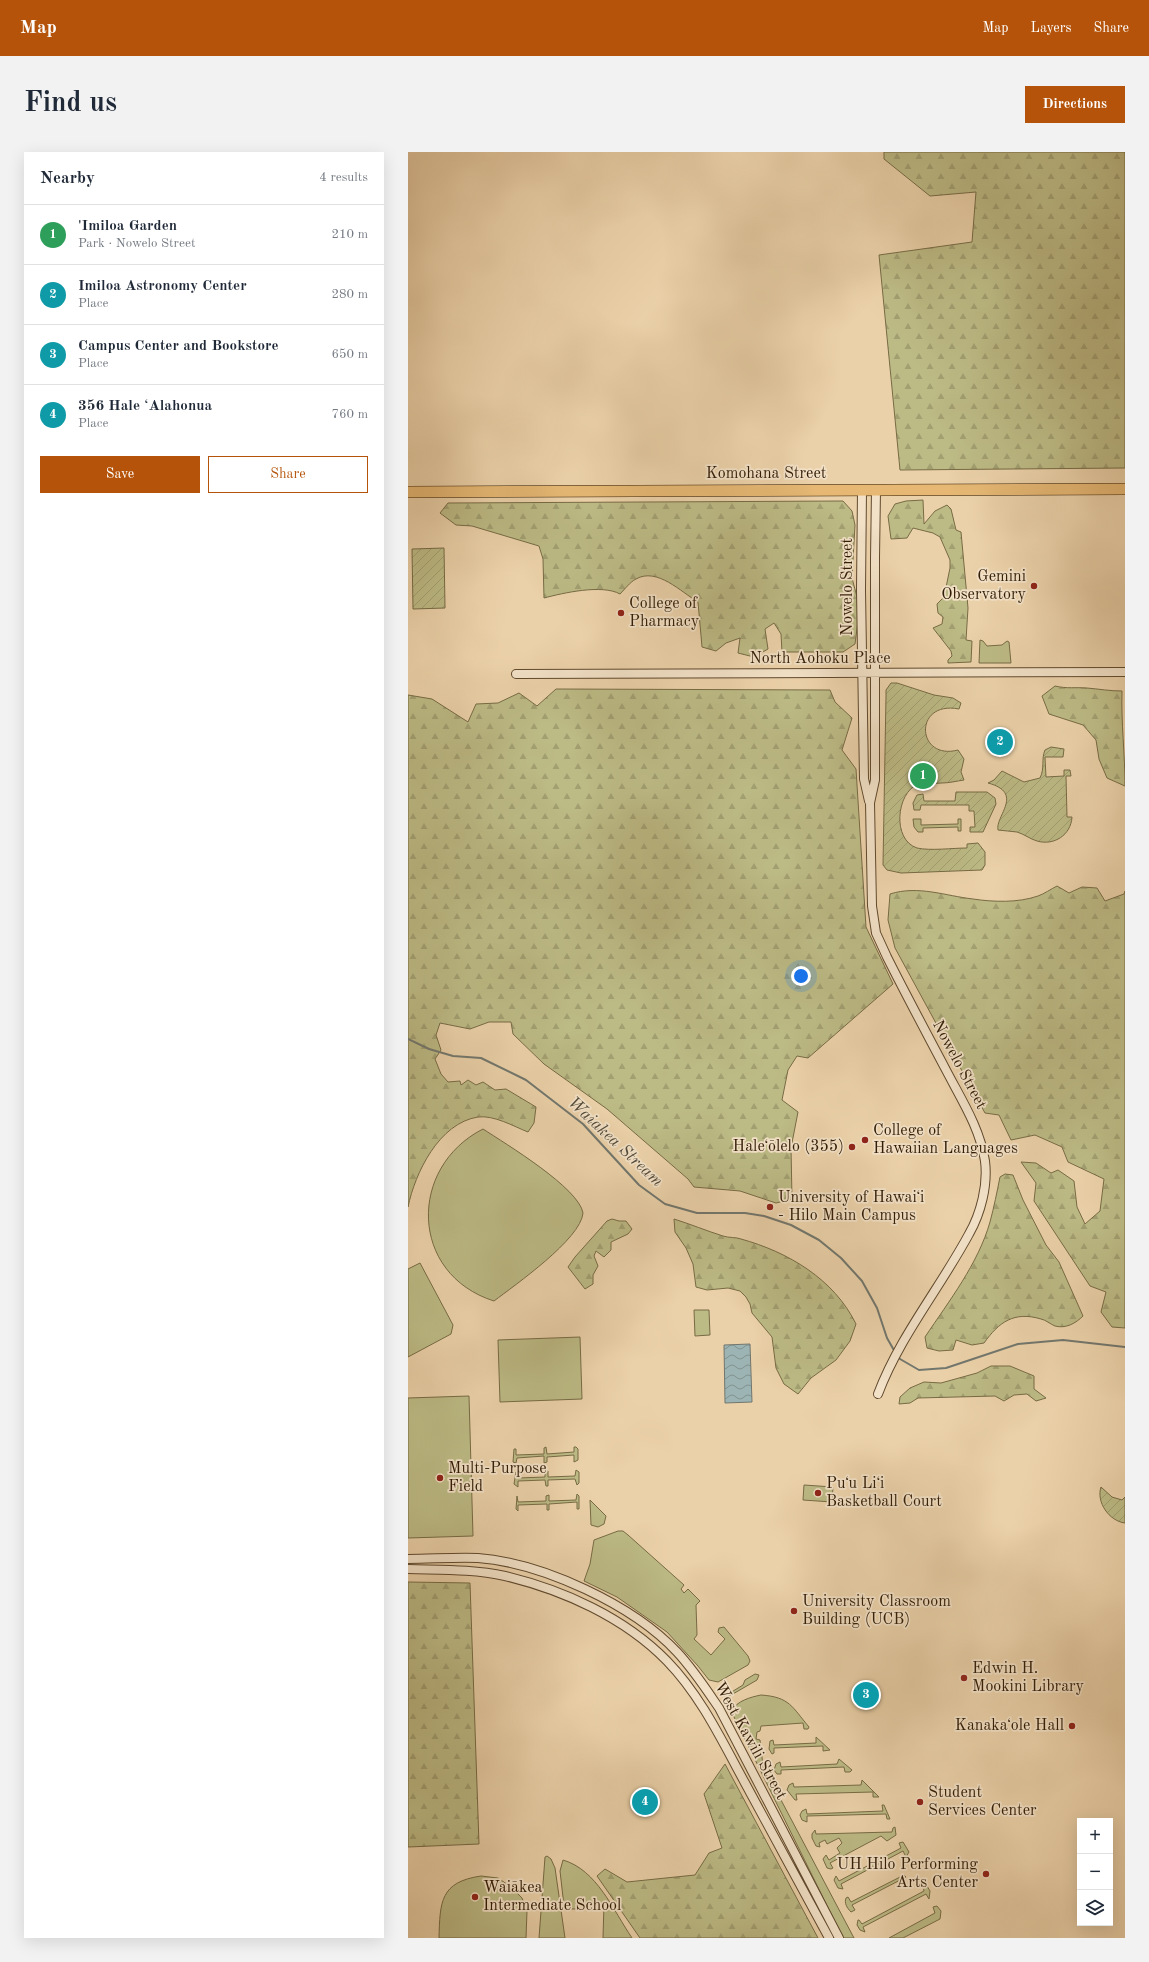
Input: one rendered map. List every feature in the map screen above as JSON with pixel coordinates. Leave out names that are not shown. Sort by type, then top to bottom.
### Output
[{"type":"main road","name":"Komohana Street","points":[[408,492],[1125,489]]},
{"type":"street","name":"Nowelo Street","points":[[862,490],[860,590],[863,673],[864,779],[870,803]]},
{"type":"street","name":"Nowelo Street","points":[[876,490],[874,672],[875,780],[870,803],[870,878],[876,932],[971,1118],[982,1146],[986,1172],[981,1206],[970,1233],[924,1306],[889,1366],[878,1394]]},
{"type":"street","name":"North Aohoku Place","points":[[516,674],[1125,672]]},
{"type":"street","name":"West Kawili Street","points":[[408,1559],[478,1558],[532,1570],[559,1578],[609,1602],[633,1616],[660,1638],[686,1663],[718,1708],[839,1938]]},
{"type":"street","name":"West Kawili Street","points":[[408,1569],[477,1572],[503,1576],[554,1591],[603,1613],[657,1652],[667,1661],[708,1714],[829,1938]]},
{"type":"green space","points":[[884,152],[1125,152],[1125,468],[900,470],[879,255],[972,242],[976,192],[930,196],[884,159]]},
{"type":"green space","points":[[923,500],[924,524],[935,511],[947,505],[951,509],[956,530],[961,532],[968,608],[966,640],[972,641],[971,662],[948,663],[948,660],[952,656],[951,651],[933,628],[942,624],[943,617],[938,613],[937,604],[944,597],[950,568],[950,560],[940,537],[933,533],[913,528],[907,538],[891,539],[888,516],[895,504],[906,501]]},
{"type":"green space","points":[[843,501],[852,511],[855,525],[852,578],[859,613],[855,644],[843,652],[782,652],[781,634],[774,623],[765,629],[768,649],[754,657],[738,653],[740,638],[726,643],[716,651],[702,647],[698,602],[660,578],[644,576],[636,579],[620,594],[603,590],[582,590],[544,598],[543,559],[539,546],[472,526],[456,525],[440,513],[448,503]]},
{"type":"green space","points":[[444,548],[445,608],[413,609],[412,549]]},
{"type":"green space","points":[[980,640],[987,646],[1002,645],[1007,641],[1009,642],[1011,663],[979,663]]},
{"type":"green space","points":[[891,683],[897,683],[934,695],[953,698],[961,703],[959,709],[944,709],[934,713],[927,721],[926,730],[928,739],[934,747],[944,751],[958,750],[964,759],[961,772],[964,780],[945,783],[921,783],[911,789],[901,806],[901,827],[904,836],[909,843],[922,849],[967,848],[967,844],[978,843],[985,852],[985,865],[982,870],[901,873],[887,870],[883,865],[886,690]]},
{"type":"green space","points":[[1055,686],[1122,691],[1125,786],[1107,778],[1099,759],[1096,740],[1083,725],[1049,714],[1042,696]]},
{"type":"green space","points":[[556,689],[830,690],[835,702],[852,718],[842,750],[856,769],[866,927],[893,984],[808,1058],[797,1056],[788,1070],[782,1100],[798,1112],[791,1148],[792,1199],[776,1203],[740,1191],[694,1187],[688,1179],[607,1109],[544,1064],[513,1034],[511,1022],[489,1022],[470,1029],[440,1023],[436,1035],[441,1050],[435,1059],[441,1074],[448,1082],[460,1081],[461,1085],[468,1080],[476,1085],[483,1082],[495,1090],[506,1089],[536,1107],[534,1123],[528,1132],[497,1119],[478,1117],[464,1121],[452,1129],[441,1139],[423,1165],[416,1179],[408,1207],[408,695],[432,699],[468,722],[476,704],[498,703],[519,693],[537,706]]},
{"type":"green space","points":[[1051,747],[1064,749],[1063,757],[1045,757],[1046,777],[1064,776],[1064,770],[1070,770],[1071,776],[1066,776],[1067,817],[1072,817],[1071,823],[1065,834],[1050,842],[1043,842],[1034,840],[1017,832],[998,830],[998,824],[1007,799],[1005,793],[999,787],[988,783],[994,780],[1002,771],[1024,782],[1040,778],[1045,750]]},
{"type":"green space","points":[[956,792],[987,792],[995,798],[996,804],[983,832],[970,832],[970,827],[975,827],[974,811],[969,811],[969,805],[921,805],[920,810],[914,810],[913,803],[917,795],[923,794],[924,801],[955,801]]},
{"type":"green space","points":[[913,819],[921,819],[921,825],[958,824],[958,819],[961,819],[961,831],[958,831],[958,827],[923,828],[923,832],[918,832],[914,827]]},
{"type":"green space","points":[[1057,886],[1069,893],[1082,887],[1097,888],[1105,901],[1124,894],[1125,891],[1125,1328],[1112,1327],[1101,1312],[1106,1292],[1090,1286],[1034,1201],[1036,1183],[1021,1162],[1036,1163],[1051,1173],[1058,1170],[1074,1181],[1077,1207],[1085,1224],[1100,1211],[1104,1179],[1068,1162],[1062,1147],[1035,1135],[1011,1140],[999,1115],[985,1113],[895,948],[888,920],[890,894],[921,891],[963,898],[1006,901],[1022,900],[1038,896]]},
{"type":"green space","points":[[483,1129],[556,1179],[569,1191],[583,1213],[579,1224],[571,1235],[546,1261],[494,1301],[466,1287],[446,1268],[433,1245],[428,1219],[431,1193],[441,1168],[458,1146]]},
{"type":"green space","points":[[1005,1174],[1013,1175],[1023,1200],[1046,1245],[1059,1262],[1083,1316],[1074,1323],[1059,1327],[1043,1320],[1023,1316],[1008,1320],[1002,1324],[995,1329],[984,1343],[972,1345],[956,1340],[953,1350],[939,1351],[927,1348],[925,1337],[962,1282],[985,1238],[1000,1177]]},
{"type":"green space","points":[[612,1219],[626,1221],[632,1229],[628,1234],[611,1242],[611,1250],[604,1257],[596,1251],[594,1256],[598,1266],[593,1275],[593,1284],[585,1289],[568,1267],[607,1221]]},
{"type":"green space","points":[[674,1219],[723,1236],[739,1238],[776,1251],[808,1270],[822,1281],[847,1308],[856,1324],[850,1341],[836,1360],[811,1378],[798,1394],[784,1384],[776,1368],[772,1337],[752,1313],[750,1304],[746,1297],[740,1291],[728,1288],[707,1290],[696,1287],[693,1264],[686,1248],[675,1232]]},
{"type":"green space","points":[[420,1263],[453,1325],[451,1334],[408,1357],[408,1269]]},
{"type":"green space","points":[[694,1310],[709,1310],[710,1335],[695,1336]]},
{"type":"green space","points":[[580,1337],[582,1399],[500,1402],[498,1340]]},
{"type":"green space","points":[[991,1366],[1010,1366],[1034,1376],[1034,1389],[1046,1398],[1036,1401],[1027,1394],[1014,1395],[1004,1401],[995,1396],[918,1398],[910,1403],[899,1404],[900,1397],[910,1388],[924,1382],[941,1383],[977,1373]]},
{"type":"green space","name":"Multi-Purpose Field","points":[[469,1396],[473,1536],[408,1538],[408,1398]]},
{"type":"green space","points":[[546,1447],[547,1454],[574,1452],[574,1447],[576,1447],[578,1449],[578,1460],[574,1462],[574,1455],[547,1457],[547,1462],[544,1463],[544,1456],[517,1458],[516,1463],[513,1462],[514,1449],[516,1449],[516,1455],[544,1454],[544,1448]]},
{"type":"green space","points":[[576,1470],[579,1472],[579,1483],[577,1485],[575,1479],[548,1480],[548,1486],[546,1486],[545,1480],[518,1481],[518,1487],[514,1484],[516,1472],[518,1478],[545,1477],[545,1471],[548,1471],[548,1477],[575,1476]]},
{"type":"green space","name":"Puʻu Liʻi Basketball Court","points":[[804,1485],[833,1487],[832,1502],[803,1500]]},
{"type":"green space","points":[[1101,1487],[1112,1497],[1122,1500],[1125,1497],[1125,1523],[1114,1519],[1105,1510],[1100,1499]]},
{"type":"green space","points":[[577,1494],[579,1496],[579,1509],[577,1509],[577,1502],[549,1504],[549,1510],[547,1510],[547,1504],[518,1505],[518,1511],[516,1509],[517,1496],[518,1502],[546,1501],[546,1496],[549,1495],[549,1501],[576,1500]]},
{"type":"green space","points":[[590,1500],[606,1516],[604,1524],[598,1527],[591,1525]]},
{"type":"green space","points":[[618,1531],[623,1531],[628,1535],[684,1585],[681,1589],[684,1593],[688,1589],[700,1601],[696,1605],[697,1635],[694,1639],[711,1655],[725,1639],[718,1632],[719,1628],[724,1627],[748,1656],[750,1661],[748,1665],[718,1682],[709,1680],[667,1632],[617,1597],[584,1581],[590,1564],[594,1540]]},
{"type":"green space","points":[[408,1582],[470,1583],[479,1844],[408,1847]]},
{"type":"green space","points":[[755,1674],[759,1675],[757,1680],[726,1698],[725,1696],[743,1685],[745,1680]]},
{"type":"green space","points":[[761,1695],[778,1698],[790,1704],[809,1727],[808,1729],[804,1729],[803,1723],[761,1726],[760,1731],[757,1732],[756,1739],[760,1740],[763,1766],[854,1938],[843,1938],[734,1717],[732,1711],[740,1702],[748,1698]]},
{"type":"green space","points":[[816,1737],[830,1750],[823,1751],[823,1746],[774,1748],[774,1753],[772,1754],[769,1749],[770,1741],[773,1740],[774,1745],[816,1743]]},
{"type":"green space","points":[[839,1759],[852,1770],[850,1772],[845,1772],[844,1767],[781,1770],[781,1774],[777,1774],[774,1770],[776,1764],[780,1762],[781,1767],[837,1764]]},
{"type":"green space","points":[[725,1764],[818,1938],[640,1938],[597,1876],[605,1869],[627,1882],[695,1875],[709,1853],[722,1848],[704,1794]]},
{"type":"green space","points":[[862,1780],[879,1797],[873,1797],[873,1792],[796,1794],[797,1800],[795,1800],[787,1790],[789,1785],[793,1783],[794,1787],[861,1785]]},
{"type":"green space","points":[[882,1805],[884,1805],[890,1819],[887,1819],[886,1814],[807,1816],[807,1822],[802,1820],[800,1815],[802,1811],[806,1809],[807,1814],[883,1811]]},
{"type":"green space","points":[[895,1827],[896,1835],[887,1841],[881,1836],[830,1863],[833,1868],[831,1869],[827,1868],[823,1859],[826,1855],[829,1860],[840,1853],[837,1848],[842,1843],[839,1838],[827,1844],[825,1840],[819,1843],[820,1847],[816,1846],[812,1838],[812,1834],[815,1830],[816,1834],[892,1832],[893,1828]]},
{"type":"green space","points":[[903,1842],[909,1852],[906,1857],[903,1851],[841,1884],[843,1889],[838,1888],[834,1880],[836,1876],[839,1881],[901,1848],[899,1843]]},
{"type":"green space","points":[[547,1856],[551,1859],[555,1868],[565,1938],[539,1938],[545,1857]]},
{"type":"green space","points":[[563,1860],[575,1865],[595,1882],[611,1904],[632,1938],[603,1938],[604,1903],[577,1903],[577,1909],[568,1909],[564,1906],[560,1871]]},
{"type":"green space","points":[[904,1875],[906,1877],[852,1905],[855,1910],[851,1912],[847,1907],[845,1902],[846,1898],[848,1897],[851,1902]]},
{"type":"green space","points":[[481,1876],[498,1878],[511,1887],[522,1898],[527,1911],[526,1938],[439,1938],[440,1914],[445,1896],[457,1883]]},
{"type":"green space","points":[[923,1885],[927,1886],[930,1891],[929,1899],[926,1894],[863,1927],[865,1932],[860,1930],[857,1925],[858,1920],[862,1924],[924,1891]]},
{"type":"green space","points":[[937,1906],[941,1911],[940,1919],[903,1938],[889,1938],[935,1913],[933,1907]]},
{"type":"water","points":[[750,1344],[752,1402],[725,1403],[724,1345]]},
{"type":"waterway","name":"Waiakea Stream","points":[[408,1039],[429,1049],[453,1056],[481,1058],[526,1080],[583,1124],[639,1185],[665,1204],[697,1213],[745,1213],[764,1216],[791,1225],[819,1240],[841,1258],[862,1281],[877,1308],[887,1338],[895,1352]]},
{"type":"waterway","name":"Waiakea Stream","points":[[898,1356],[900,1359],[919,1370],[946,1368],[1018,1344],[1063,1340],[1125,1347]]},
{"type":"place","name":"Gemini Observatory","points":[[1034,586]]},
{"type":"place","name":"College of Pharmacy","points":[[621,613]]},
{"type":"place","name":"Imiloa Astronomy Center","points":[[1000,742]]},
{"type":"place","name":"'Imiloa Garden","points":[[923,776]]},
{"type":"place","name":"College of Hawaiian Languages","points":[[865,1140]]},
{"type":"place","name":"Haleʻōlelo (355)","points":[[852,1147]]},
{"type":"place","name":"University of Hawaiʻi - Hilo Main Campus","points":[[770,1207]]},
{"type":"place","name":"Multi-Purpose Field","points":[[440,1478]]},
{"type":"place","name":"Puʻu Liʻi Basketball Court","points":[[818,1493]]},
{"type":"place","name":"University Classroom Building (UCB)","points":[[794,1611]]},
{"type":"place","name":"Edwin H. Mookini Library","points":[[964,1678]]},
{"type":"place","name":"Campus Center and Bookstore","points":[[866,1695]]},
{"type":"place","name":"Kanakaʻole Hall","points":[[1072,1726]]},
{"type":"place","name":"356 Hale ʻAlahonua","points":[[645,1802]]},
{"type":"place","name":"Student Services Center","points":[[920,1802]]},
{"type":"place","name":"UH Hilo Performing Arts Center","points":[[986,1874]]},
{"type":"place","name":"Waiākea Intermediate School","points":[[475,1897]]}]
